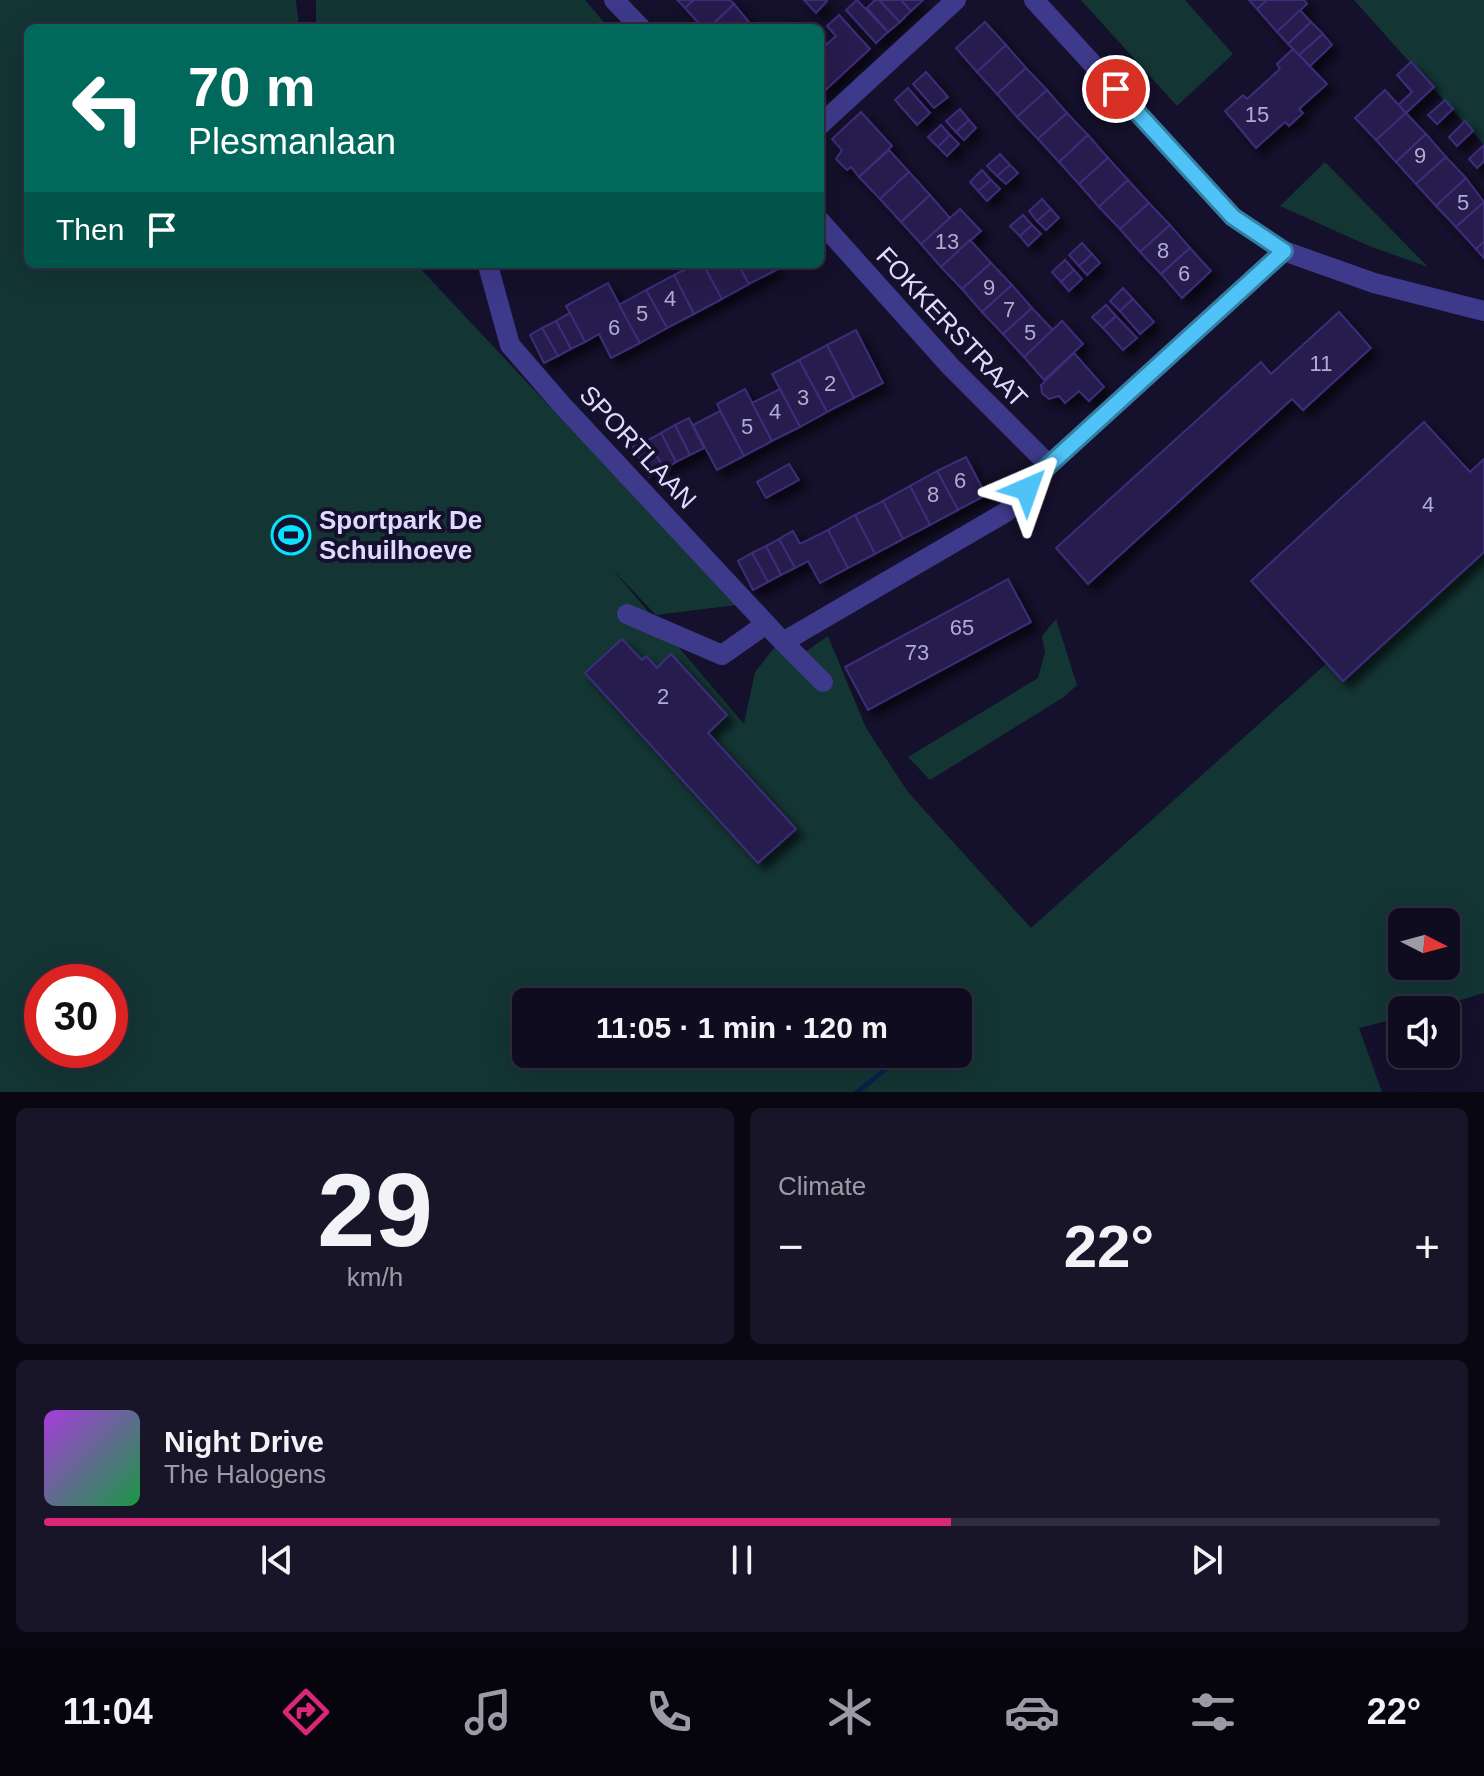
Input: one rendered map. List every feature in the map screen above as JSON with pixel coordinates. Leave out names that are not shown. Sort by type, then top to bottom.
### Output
[{"type":"street","points":[[614,0],[637,24]]},
{"type":"street","points":[[824,121],[956,0]]},
{"type":"street","points":[[1034,0],[1233,217],[1284,251],[1374,283],[1484,311]]},
{"type":"street","name":"FOKKERSTRAAT","points":[[824,225],[941,356],[1049,465]]},
{"type":"street","points":[[783,642],[1006,512],[1049,465],[1284,251]]},
{"type":"street","name":"SPORTLAAN","points":[[489,269],[510,345],[562,405],[823,682]]},
{"type":"street","points":[[627,614],[722,655],[766,624]]},
{"type":"green space","name":"Sportpark De Schuilhoeve","points":[[0,0],[296,0],[299,24],[24,24],[24,268],[420,268],[736,605],[656,615],[612,569],[744,724],[755,672],[774,648],[826,692],[805,652],[828,636],[866,728],[908,792],[1031,928],[1327,663],[1484,552],[1484,993],[1460,1000],[1460,996],[1388,996],[1388,1021],[1359,1028],[1382,1092],[861,1092],[890,1068],[972,1068],[972,988],[512,988],[512,1068],[884,1068],[854,1092],[0,1092]]},
{"type":"green space","points":[[316,0],[585,0],[606,24],[316,24]]},
{"type":"green space","points":[[1081,0],[1185,0],[1233,54],[1177,106]]},
{"type":"green space","points":[[1354,0],[1484,0],[1484,145]]},
{"type":"green space","points":[[1325,162],[1428,267],[1369,246],[1280,206]]},
{"type":"green space","points":[[1056,619],[1077,685],[1064,697],[930,780],[908,757],[1038,678],[1045,652],[1042,636]]},
{"type":"water","points":[[884,1068],[890,1068],[861,1092],[854,1092]]},
{"type":"building","points":[[677,0],[694,0],[685,8]]},
{"type":"building","points":[[694,0],[730,0],[734,4],[713,24],[699,24],[685,8]]},
{"type":"building","points":[[804,0],[826,0],[827,1],[816,13]]},
{"type":"building","points":[[857,0],[888,32],[876,43],[846,10]]},
{"type":"building","points":[[879,0],[900,22],[888,32],[867,8]]},
{"type":"building","points":[[879,0],[901,0],[911,11],[900,22]]},
{"type":"building","points":[[901,0],[923,0],[911,11]]},
{"type":"building","points":[[1249,0],[1267,0],[1257,9]]},
{"type":"building","points":[[1267,0],[1304,0],[1307,4],[1277,32],[1257,9]]},
{"type":"building","points":[[734,4],[751,24],[713,24]]},
{"type":"building","points":[[1300,10],[1311,22],[1288,44],[1277,32]]},
{"type":"building","points":[[839,15],[870,49],[824,91],[824,46],[836,36],[827,26]]},
{"type":"building","points":[[985,22],[1006,45],[977,72],[956,48]]},
{"type":"building","points":[[1311,22],[1323,34],[1299,55],[1288,44]]},
{"type":"building","points":[[1323,34],[1332,45],[1310,66],[1299,55]]},
{"type":"building","points":[[1006,45],[1026,68],[997,94],[977,72]]},
{"type":"building","points":[[1293,49],[1327,84],[1299,109],[1303,113],[1289,126],[1285,122],[1256,148],[1225,111],[1243,95],[1247,99],[1280,69],[1277,64]]},
{"type":"building","points":[[1411,62],[1434,87],[1406,113],[1398,105],[1412,92],[1397,75]]},
{"type":"building","points":[[1026,68],[1047,90],[1017,117],[997,94]]},
{"type":"building","points":[[926,72],[948,97],[934,108],[913,84]]},
{"type":"building","points":[[908,88],[930,113],[917,125],[895,100]]},
{"type":"building","points":[[1047,90],[1067,113],[1038,139],[1017,117]]},
{"type":"building","points":[[1385,90],[1406,113],[1376,140],[1355,118]]},
{"type":"building","points":[[1445,100],[1453,109],[1437,124],[1428,115]]},
{"type":"building","points":[[960,109],[969,120],[956,132],[946,121]]},
{"type":"building","points":[[861,112],[892,146],[859,177],[851,167],[847,170],[836,159],[842,150],[832,139]]},
{"type":"building","points":[[1067,113],[1088,135],[1059,162],[1038,139]]},
{"type":"building","points":[[1406,113],[1426,134],[1396,162],[1376,140]]},
{"type":"building","points":[[969,120],[976,128],[964,140],[956,132]]},
{"type":"building","points":[[1465,121],[1473,131],[1457,146],[1449,137]]},
{"type":"building","points":[[941,125],[950,135],[938,147],[928,137]]},
{"type":"building","points":[[1426,134],[1446,157],[1416,184],[1396,162]]},
{"type":"building","points":[[950,135],[959,144],[947,156],[938,147]]},
{"type":"building","points":[[1088,135],[1108,158],[1079,184],[1059,162]]},
{"type":"building","points":[[1484,145],[1484,161],[1477,168],[1469,159]]},
{"type":"building","points":[[889,150],[909,172],[880,199],[859,177]]},
{"type":"building","points":[[1000,154],[1010,165],[997,176],[987,166]]},
{"type":"building","points":[[1446,157],[1466,178],[1436,206],[1416,184]]},
{"type":"building","points":[[1108,158],[1128,180],[1099,207],[1079,184]]},
{"type":"building","points":[[1010,165],[1018,173],[1006,184],[997,176]]},
{"type":"building","points":[[982,170],[991,180],[978,191],[970,182]]},
{"type":"building","points":[[909,172],[930,195],[901,222],[880,199]]},
{"type":"building","points":[[1466,178],[1484,202],[1456,227],[1436,206]]},
{"type":"building","points":[[991,180],[1000,189],[987,201],[978,191]]},
{"type":"building","points":[[1128,180],[1149,203],[1120,229],[1099,207]]},
{"type":"building","points":[[930,195],[950,218],[921,244],[901,222]]},
{"type":"building","points":[[1042,199],[1051,209],[1037,221],[1029,211]]},
{"type":"building","points":[[1484,202],[1484,242],[1476,249],[1456,227]]},
{"type":"building","points":[[1149,203],[1170,225],[1140,252],[1120,229]]},
{"type":"building","points":[[960,209],[981,231],[941,267],[921,244]]},
{"type":"building","points":[[1051,209],[1059,218],[1046,230],[1037,221]]},
{"type":"building","points":[[1023,215],[1032,225],[1020,236],[1010,226]]},
{"type":"building","points":[[1032,225],[1041,234],[1028,246],[1020,236]]},
{"type":"building","points":[[1170,225],[1190,248],[1161,274],[1140,252]]},
{"type":"building","points":[[970,240],[991,263],[962,289],[941,267]]},
{"type":"building","points":[[1484,242],[1484,258],[1476,249]]},
{"type":"building","points":[[1082,243],[1092,254],[1079,266],[1069,255]]},
{"type":"building","points":[[1190,248],[1211,271],[1182,298],[1161,274]]},
{"type":"building","points":[[1092,254],[1100,263],[1087,275],[1079,266]]},
{"type":"building","points":[[1065,260],[1074,270],[1061,282],[1052,272]]},
{"type":"building","points":[[991,263],[1012,285],[982,312],[962,289]]},
{"type":"building","points":[[688,268],[705,268],[722,299],[694,314],[674,275]]},
{"type":"building","points":[[705,268],[740,268],[749,284],[722,299]]},
{"type":"building","points":[[740,268],[778,269],[749,284]]},
{"type":"building","points":[[1074,270],[1082,279],[1069,291],[1061,282]]},
{"type":"building","points":[[674,275],[694,314],[667,328],[646,290]]},
{"type":"building","points":[[608,283],[640,343],[611,358],[599,334],[585,342],[566,306]]},
{"type":"building","points":[[1012,285],[1032,308],[1003,334],[982,312]]},
{"type":"building","points":[[1123,288],[1133,299],[1120,311],[1110,301]]},
{"type":"building","points":[[646,290],[667,328],[640,343],[619,305]]},
{"type":"building","points":[[1133,299],[1154,322],[1140,334],[1120,311]]},
{"type":"building","points":[[1106,305],[1116,316],[1103,328],[1092,317]]},
{"type":"building","points":[[1032,308],[1053,330],[1024,357],[1003,334]]},
{"type":"building","points":[[1339,312],[1371,348],[1303,410],[1292,399],[1088,584],[1056,548],[1261,362],[1271,374]]},
{"type":"building","points":[[570,313],[585,342],[571,349],[556,321]]},
{"type":"building","points":[[1116,316],[1137,338],[1123,350],[1103,328]]},
{"type":"building","points":[[556,321],[571,349],[558,356],[542,328]]},
{"type":"building","points":[[1062,321],[1083,344],[1044,380],[1024,357]]},
{"type":"building","points":[[542,328],[558,356],[544,363],[530,335]]},
{"type":"building","points":[[856,330],[883,383],[854,398],[827,345]]},
{"type":"building","points":[[827,345],[854,398],[827,412],[799,360]]},
{"type":"building","points":[[1074,353],[1104,387],[1089,401],[1079,391],[1065,403],[1059,396],[1049,399],[1042,393],[1041,385]]},
{"type":"building","points":[[799,360],[827,412],[800,427],[772,374]]},
{"type":"building","points":[[745,389],[772,441],[744,456],[717,404]]},
{"type":"building","points":[[780,389],[800,427],[772,441],[752,403]]},
{"type":"building","points":[[720,411],[744,456],[717,470],[693,425]]},
{"type":"building","points":[[689,418],[704,448],[690,455],[675,425]]},
{"type":"building","points":[[1424,422],[1470,472],[1484,459],[1484,552],[1343,681],[1251,581]]},
{"type":"building","points":[[675,425],[690,455],[676,462],[661,433]]},
{"type":"building","points":[[661,433],[676,462],[664,469],[648,440]]},
{"type":"building","points":[[648,440],[664,469],[649,477],[633,447]]},
{"type":"building","points":[[966,457],[986,495],[958,510],[937,471]]},
{"type":"building","points":[[789,464],[799,480],[766,498],[757,482]]},
{"type":"building","points":[[937,471],[958,510],[930,525],[910,486]]},
{"type":"building","points":[[910,486],[930,525],[903,539],[883,501]]},
{"type":"building","points":[[883,501],[903,539],[875,554],[855,515]]},
{"type":"building","points":[[855,515],[875,554],[848,568],[828,530]]},
{"type":"building","points":[[828,530],[848,568],[820,583],[808,561],[795,568],[779,539],[793,531],[800,544]]},
{"type":"building","points":[[779,539],[795,568],[781,575],[766,546]]},
{"type":"building","points":[[766,546],[781,575],[768,582],[752,553]]},
{"type":"building","points":[[752,553],[768,582],[753,590],[738,561]]},
{"type":"building","points":[[1008,579],[1031,622],[868,710],[845,667]]},
{"type":"building","points":[[622,639],[642,660],[646,656],[657,668],[671,654],[727,715],[708,733],[796,829],[758,863],[585,673]]},
{"type":"place","name":"Sportpark De Schuilhoeve","points":[[291,535]]},
{"type":"route","points":[[1027,489],[1049,465],[1284,251],[1233,217],[1116,89]]}]
